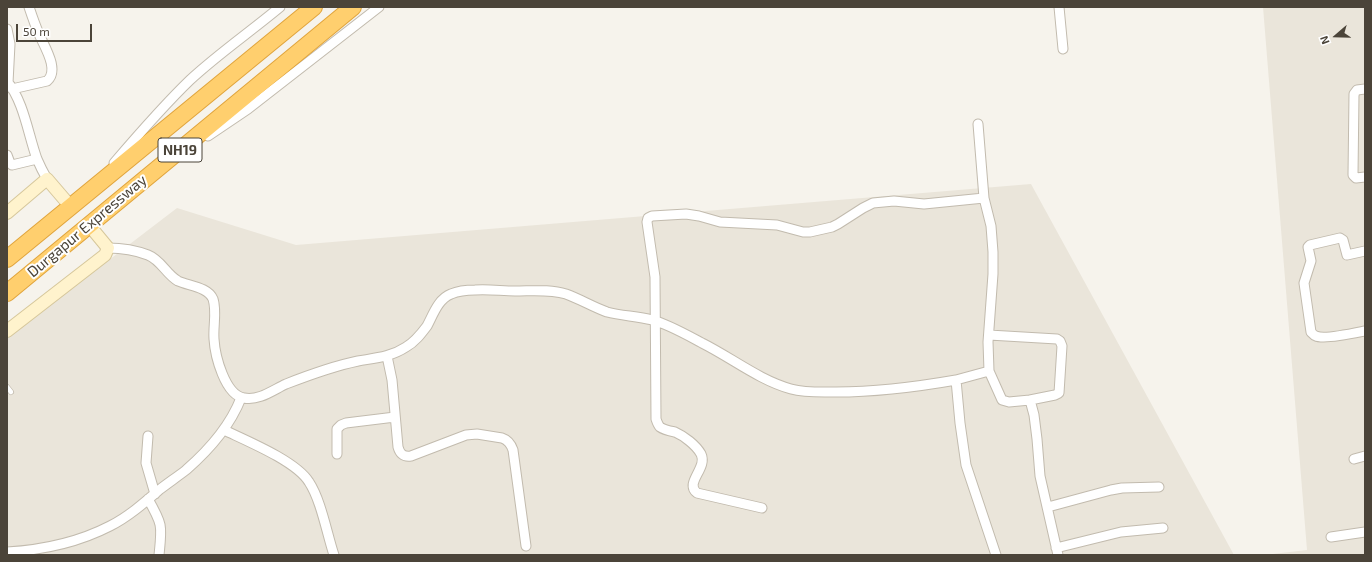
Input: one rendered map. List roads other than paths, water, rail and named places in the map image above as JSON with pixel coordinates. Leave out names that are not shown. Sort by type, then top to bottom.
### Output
[{"type":"highway","name":"Durgapur Expressway","points":[[7,259],[314,7]]},
{"type":"highway","name":"Durgapur Expressway","points":[[7,293],[353,7]]},
{"type":"street","points":[[9,84],[47,81],[51,77],[52,70],[49,56],[37,30],[29,7]]},
{"type":"street","points":[[92,189],[190,80],[280,7]]},
{"type":"street","points":[[147,177],[248,109],[379,7]]},
{"type":"street","points":[[1058,7],[1063,49]]},
{"type":"street","points":[[7,29],[10,44],[9,84],[26,120],[37,159],[47,179],[71,207]]},
{"type":"street","points":[[1365,89],[1357,90],[1354,94],[1353,175],[1356,178],[1365,177]]},
{"type":"street","points":[[978,124],[984,198],[991,226],[993,252],[993,274],[989,335],[988,358],[989,371],[1002,400],[1009,402],[1030,400],[1059,393],[1062,346],[1060,341],[1057,339],[989,335]]},
{"type":"street","points":[[7,155],[12,165],[37,159]]},
{"type":"street","points":[[7,213],[47,179]]},
{"type":"street","points":[[762,508],[700,495],[694,491],[693,484],[703,463],[701,455],[687,440],[674,432],[659,426],[656,419],[654,320],[655,277],[647,222],[649,217],[686,214],[720,222],[777,225],[803,232],[810,232],[832,227],[873,203],[894,201],[924,204],[984,198]]},
{"type":"street","points":[[89,225],[108,248]]},
{"type":"street","points":[[1365,251],[1347,255],[1343,240],[1340,238],[1310,245],[1308,247],[1311,261],[1304,283],[1311,332],[1314,335],[1317,337],[1335,336],[1365,331]]},
{"type":"street","points":[[7,331],[105,255],[108,248]]},
{"type":"street","points":[[108,248],[118,248],[152,256],[178,281],[209,293],[214,302],[214,341],[216,354],[224,380],[234,394],[241,398],[250,399],[259,397],[326,370],[359,361],[387,356],[404,349],[415,341],[436,309],[446,297],[452,293],[474,290],[563,293],[606,311],[654,320],[705,344],[759,376],[790,389],[802,391],[873,391],[916,387],[956,380],[989,371]]},
{"type":"street","points":[[387,356],[392,380],[399,451],[402,455],[406,456],[472,434],[502,438],[509,442],[513,450],[526,546]]},
{"type":"street","points":[[956,380],[966,465],[996,555]]},
{"type":"street","points":[[7,552],[43,549],[93,533],[116,522],[152,497],[201,456],[224,430],[237,410],[241,398]]},
{"type":"street","points":[[1030,400],[1037,433],[1040,476],[1057,551],[1121,532],[1163,528]]},
{"type":"street","points":[[337,454],[338,429],[341,425],[346,423],[395,417]]},
{"type":"street","points":[[224,430],[299,469],[309,482],[316,495],[334,555]]},
{"type":"street","points":[[148,436],[146,463],[152,497],[162,530],[159,555]]},
{"type":"street","points":[[1354,459],[1365,456]]},
{"type":"street","points":[[1048,508],[1111,490],[1122,488],[1159,487]]},
{"type":"street","points":[[1331,537],[1365,532]]},
{"type":"lane","points":[[7,387],[11,392]]}]
